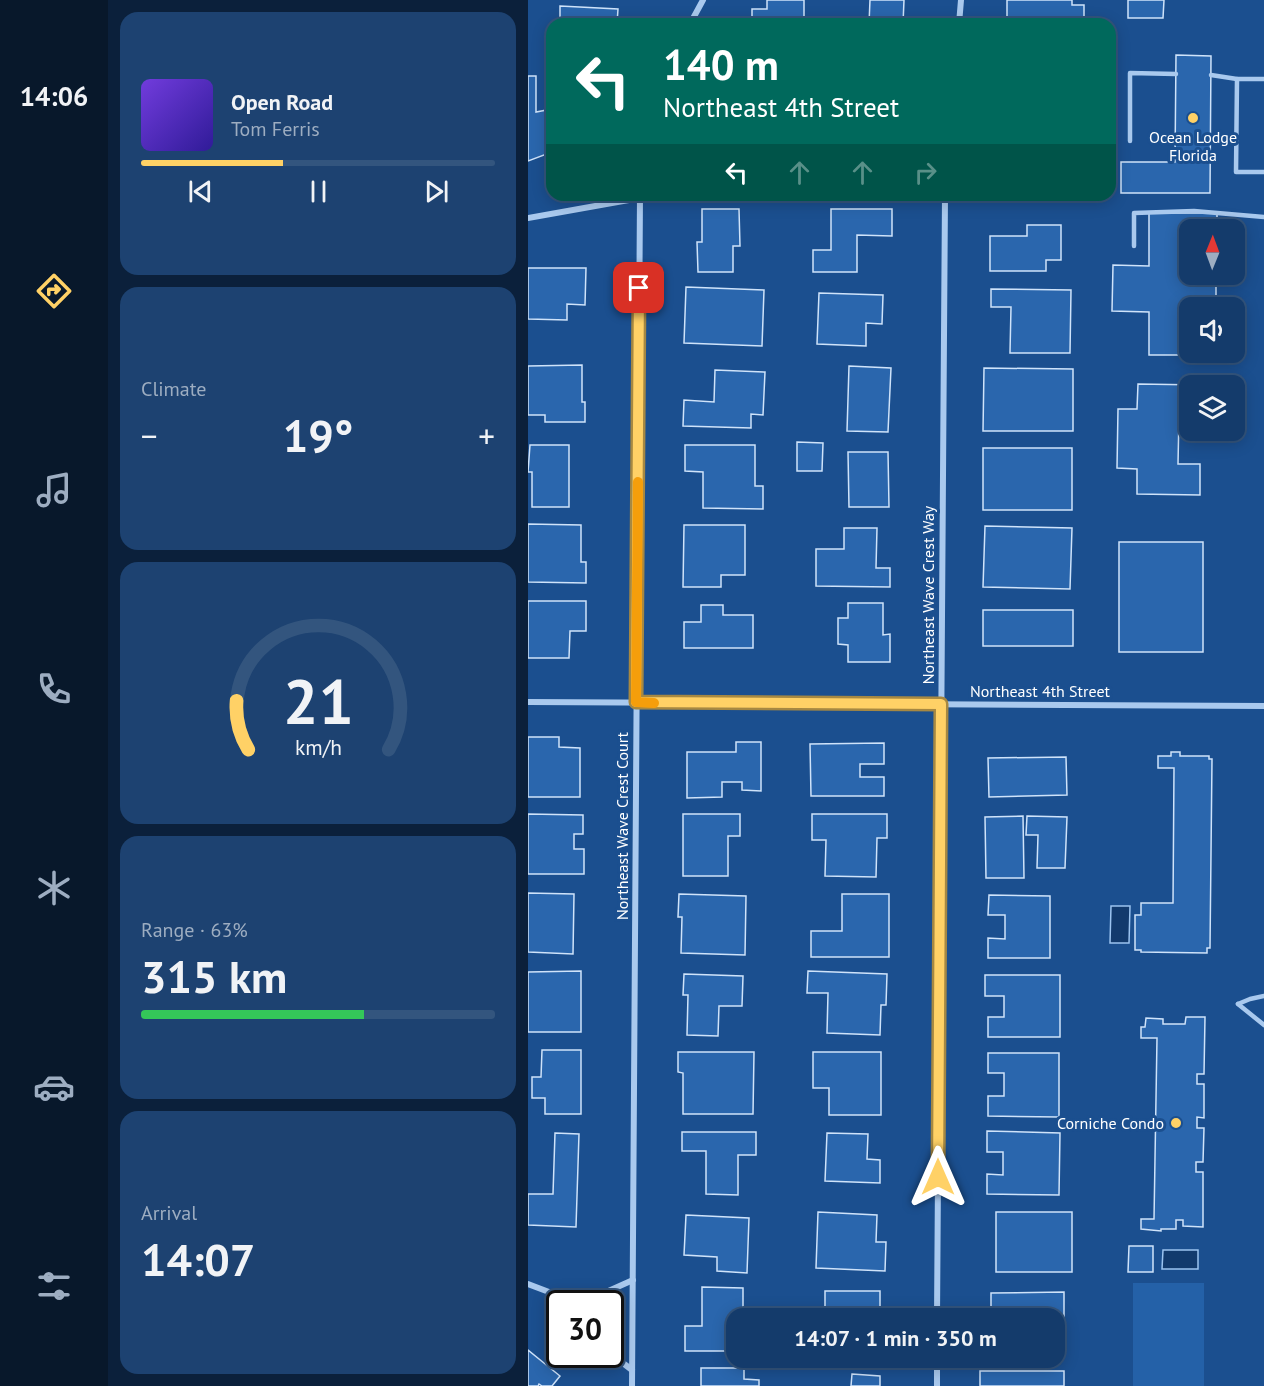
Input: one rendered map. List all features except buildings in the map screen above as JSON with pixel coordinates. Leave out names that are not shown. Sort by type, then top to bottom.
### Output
[{"type":"street","points":[[693,18],[703,0]]},
{"type":"street","points":[[960,18],[961,0]]},
{"type":"street","points":[[528,218],[615,201]]},
{"type":"street","name":"Northeast Wave Crest Court","points":[[632,1386],[640,201]]},
{"type":"street","name":"Northeast Wave Crest Way","points":[[937,1308],[945,201]]},
{"type":"street","name":"Northeast 4th Street","points":[[528,702],[1264,706]]},
{"type":"street","points":[[528,1284],[549,1292],[567,1304],[595,1297],[633,1280]]},
{"type":"street","points":[[624,1364],[632,1370]]},
{"type":"street","points":[[937,1368],[937,1386]]},
{"type":"lane","points":[[1130,141],[1130,73],[1176,74]]},
{"type":"lane","points":[[1211,75],[1237,79],[1264,79]]},
{"type":"lane","points":[[1237,79],[1236,172],[1264,172]]},
{"type":"lane","points":[[1134,246],[1134,213],[1194,211],[1264,217]]},
{"type":"lane","points":[[1264,996],[1238,1004],[1264,1025]]},
{"type":"shaded area","points":[[1111,906],[1130,906],[1129,943],[1110,943]]},
{"type":"shaded area","points":[[1163,1250],[1198,1250],[1198,1269],[1162,1269]]},
{"type":"shaded area","points":[[1133,1283],[1204,1283],[1204,1386],[1133,1386]]},
{"type":"slow traffic","points":[[638,482],[636,702],[654,703]]},
{"type":"place","name":"Ocean Lodge Florida","points":[[1193,118]]},
{"type":"place","name":"Corniche Condo","points":[[1176,1123]]},
{"type":"route","points":[[639,288],[636,702],[941,704],[938,1177]]}]
